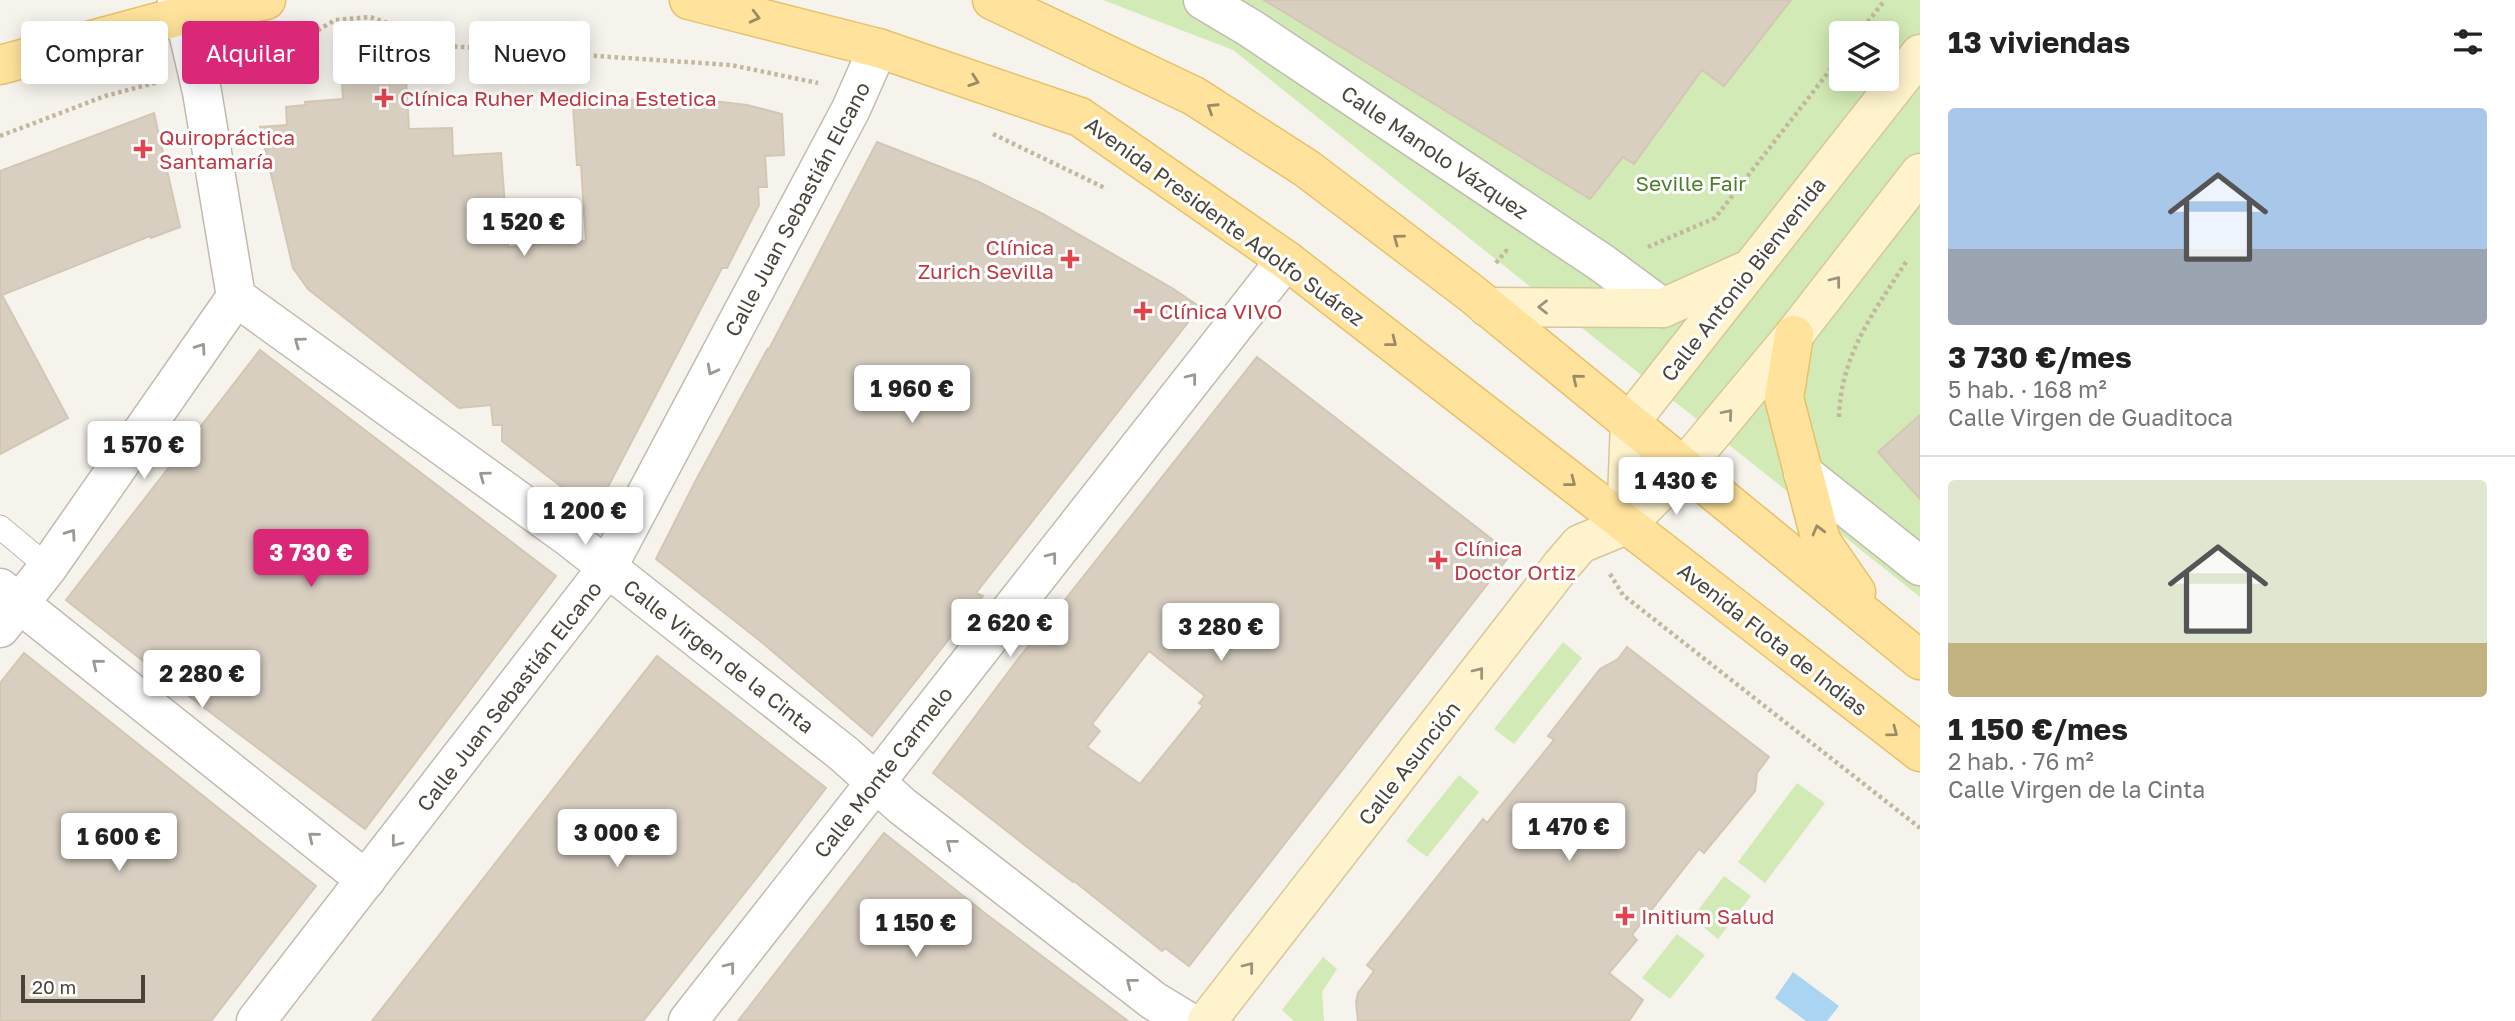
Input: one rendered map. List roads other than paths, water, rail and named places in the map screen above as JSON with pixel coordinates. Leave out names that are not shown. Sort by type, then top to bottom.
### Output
[{"type":"main road","points":[[0,65],[180,7],[266,0]]},
{"type":"main road","name":"Avenida Presidente Adolfo Suárez","points":[[689,0],[878,48],[1080,117],[1286,260],[1626,525]]},
{"type":"main road","points":[[992,0],[1194,96],[1306,168],[1487,307],[1920,660]]},
{"type":"main road","name":"Calle Antonio Bienvenida","points":[[1630,422],[1920,54]]},
{"type":"main road","points":[[1626,525],[1684,467],[1794,335],[1920,173]]},
{"type":"main road","points":[[1487,307],[1663,308],[1751,269]]},
{"type":"main road","points":[[1794,335],[1784,398],[1821,541],[1881,628]]},
{"type":"main road","points":[[1626,525],[1630,422]]},
{"type":"main road","name":"Avenida Flota de Indias","points":[[1626,525],[1920,752]]},
{"type":"main road","name":"Calle Asunción","points":[[1207,1021],[1561,566],[1580,544],[1626,525]]},
{"type":"street","name":"Calle Manolo Vázquez","points":[[1203,0],[1250,28],[1602,263],[1663,308]]},
{"type":"street","points":[[180,7],[202,92],[236,297],[48,567],[7,606],[366,880]]},
{"type":"street","name":"Calle Juan Sebastián Elcano","points":[[256,1021],[607,568],[851,109],[878,48]]},
{"type":"street","name":"Calle Monte Carmelo","points":[[688,1021],[1286,260]]},
{"type":"street","name":"Calle Virgen de la Cinta","points":[[236,297],[570,538],[844,754],[902,806],[1143,993],[1187,1021]]},
{"type":"street","points":[[1803,472],[1920,566]]},
{"type":"lane","points":[[0,527],[48,567]]},
{"type":"water","points":[[1793,972],[1839,1006],[1827,1021],[1806,1021],[1775,998]]},
{"type":"place","name":"Clínica Ruher Medicina Estetica","points":[[384,98]]},
{"type":"place","name":"Quiropráctica Santamaría","points":[[143,149]]},
{"type":"place","name":"Clínica Zurich Sevilla","points":[[1070,259]]},
{"type":"place","name":"Clínica VIVO","points":[[1143,311]]},
{"type":"place","name":"Clínica Doctor Ortiz","points":[[1438,560]]},
{"type":"place","name":"Initium Salud","points":[[1625,916]]},
{"type":"park label","name":"Seville Fair","points":[[1691,183]]}]
